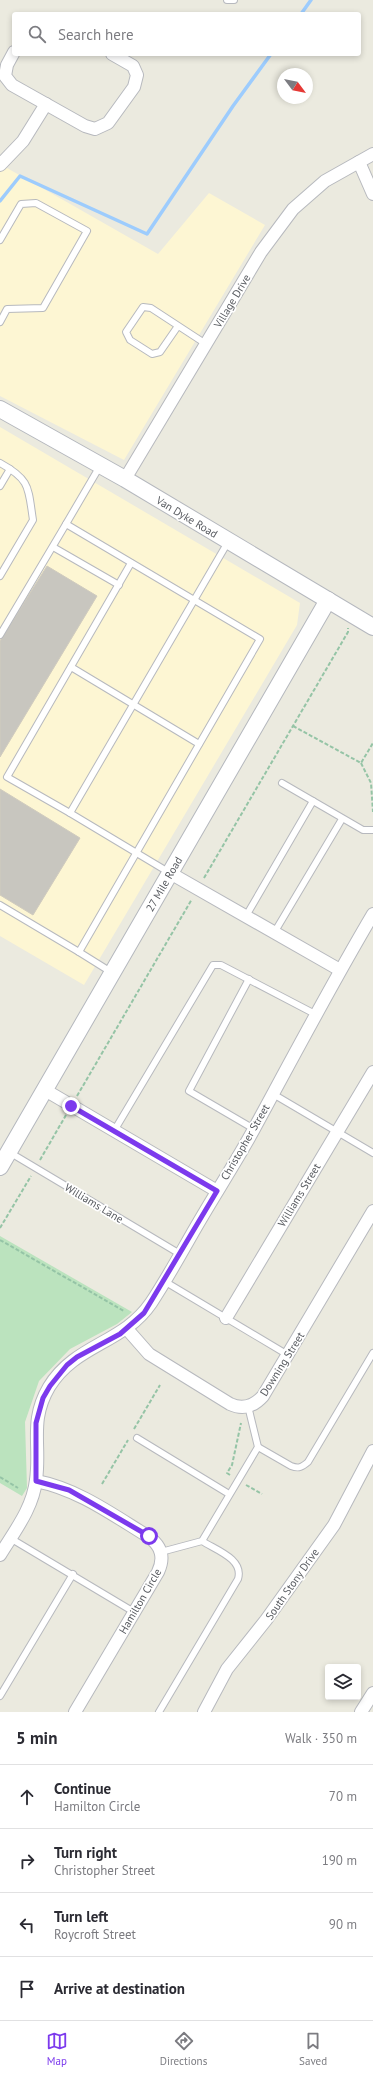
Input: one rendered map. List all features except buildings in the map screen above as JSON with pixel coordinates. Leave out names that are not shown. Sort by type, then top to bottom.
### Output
[{"type":"street","points":[[12,56],[7,65],[5,76],[12,85],[90,128],[95,129],[108,123],[134,87],[137,75],[133,66],[116,56]]},
{"type":"street","points":[[0,165],[23,141],[46,104]]},
{"type":"street","name":"Village Drive","points":[[125,479],[261,252],[293,209],[325,181],[373,154]]},
{"type":"street","points":[[360,162],[373,194]]},
{"type":"street","name":"Van Dyke Road","points":[[0,409],[125,479],[228,542],[373,627]]},
{"type":"street","name":"27 Mile Road","points":[[0,1167],[4,1149],[44,1090],[328,600]]},
{"type":"street","points":[[170,873],[340,970]]},
{"type":"street","name":"Christopher Street","points":[[0,1555],[30,1504],[36,1481],[36,1423],[43,1398],[62,1370],[77,1357],[127,1329],[144,1313],[254,1129],[315,1014],[373,914]]},
{"type":"street","name":"Williams Street","points":[[226,1318],[373,1072]]},
{"type":"street","points":[[44,1090],[217,1191]]},
{"type":"street","name":"Downing Street","points":[[248,1406],[259,1401],[263,1396],[373,1211]]},
{"type":"street","points":[[127,1329],[142,1347],[159,1361],[230,1404],[241,1407],[248,1406]]},
{"type":"street","name":"South Stony Drive","points":[[204,1712],[227,1669],[266,1620],[334,1525],[373,1451]]},
{"type":"street","points":[[36,1481],[59,1486],[78,1494],[149,1536],[155,1541],[161,1552]]},
{"type":"street","name":"Hamilton Circle","points":[[74,1712],[158,1572],[162,1558],[161,1552]]},
{"type":"street","points":[[361,1712],[373,1693]]},
{"type":"lane","points":[[227,0],[234,0]]},
{"type":"lane","points":[[0,240],[21,204],[36,203],[87,230],[44,308],[7,309],[0,322]]},
{"type":"lane","points":[[178,326],[160,352],[152,354],[130,340],[126,332],[143,308],[150,308],[178,326],[206,344]]},
{"type":"lane","points":[[0,463],[17,473],[28,487],[33,520],[0,576]]},
{"type":"lane","points":[[0,635],[100,466]]},
{"type":"lane","points":[[0,486],[10,469]]},
{"type":"lane","points":[[66,524],[260,639],[79,952]]},
{"type":"lane","points":[[70,813],[195,601],[228,542]]},
{"type":"lane","points":[[53,547],[119,585]]},
{"type":"lane","points":[[131,563],[7,777],[170,873]]},
{"type":"lane","points":[[71,667],[199,744]]},
{"type":"lane","points":[[282,783],[363,830],[373,830]]},
{"type":"lane","points":[[246,916],[313,801]]},
{"type":"lane","points":[[274,933],[342,819]]},
{"type":"lane","points":[[0,905],[112,973]]},
{"type":"lane","points":[[114,1131],[213,965],[221,965],[315,1014]]},
{"type":"lane","points":[[249,980],[189,1092],[254,1129]]},
{"type":"lane","points":[[273,1094],[373,1153]]},
{"type":"lane","name":"Williams Lane","points":[[4,1149],[180,1254]]},
{"type":"lane","points":[[164,1281],[288,1355]]},
{"type":"lane","points":[[258,1447],[297,1468],[308,1462],[373,1353]]},
{"type":"lane","points":[[161,1552],[202,1541],[258,1447],[248,1406]]},
{"type":"lane","points":[[136,1438],[229,1494]]},
{"type":"lane","points":[[10,1538],[73,1574],[134,1612]]},
{"type":"lane","points":[[159,1712],[238,1579],[240,1572],[234,1561],[202,1541]]},
{"type":"lane","points":[[0,1696],[73,1574]]},
{"type":"path","points":[[203,880],[348,632],[345,624]]},
{"type":"path","points":[[294,726],[361,763],[371,783],[373,812]]},
{"type":"path","points":[[361,763],[373,743]]},
{"type":"path","points":[[76,1098],[194,896]]},
{"type":"path","points":[[0,1240],[124,1311]]},
{"type":"path","points":[[0,1478],[18,1488]]},
{"type":"shaded area","points":[[0,164],[158,254],[209,193],[265,225],[124,460],[0,396]]},
{"type":"shaded area","points":[[0,427],[300,603],[297,625],[84,985],[0,936]]},
{"type":"green space","points":[[0,1236],[132,1312],[117,1324],[70,1349],[39,1381],[25,1422],[27,1488],[22,1496],[0,1483]]},
{"type":"waterway","points":[[302,12],[311,0]]},
{"type":"waterway","points":[[0,201],[20,176],[147,234],[233,106],[270,56]]},
{"type":"route","points":[[71,1106],[217,1191],[144,1313],[127,1329],[113,1338],[88,1350],[67,1365],[50,1386],[43,1398],[36,1423],[36,1481],[59,1486],[78,1494],[149,1536]]}]
